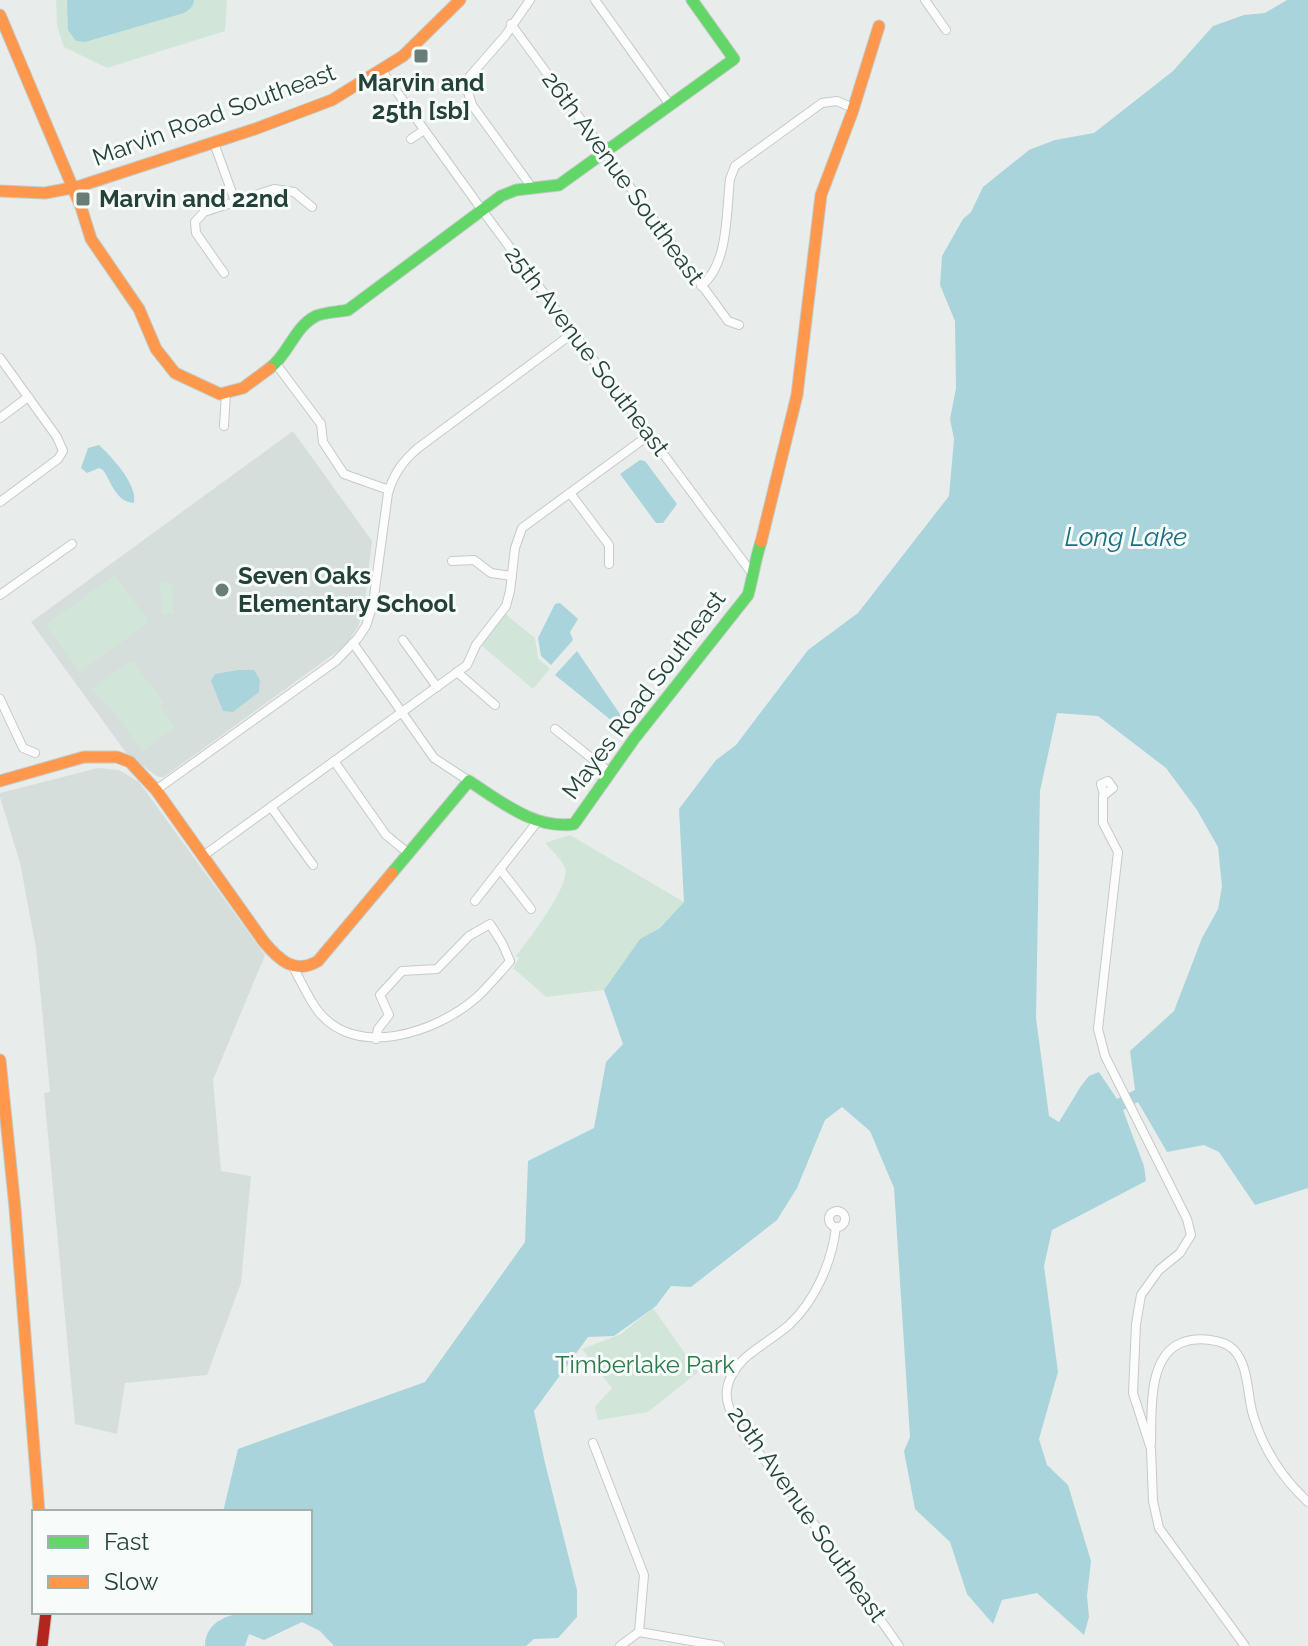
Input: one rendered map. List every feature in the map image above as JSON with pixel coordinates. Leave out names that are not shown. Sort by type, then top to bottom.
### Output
[{"type":"street","name":"Marvin Road Southeast","points":[[0,191],[45,193],[72,188],[323,104],[382,71],[416,45],[460,0]]},
{"type":"street","points":[[530,0],[505,36],[470,76],[467,89],[472,105],[533,189]]},
{"type":"street","points":[[595,0],[670,105]]},
{"type":"street","points":[[0,15],[91,239],[139,309],[166,364],[187,380],[220,394],[243,388],[281,360],[302,326],[318,315],[348,310],[501,196],[516,190],[559,185],[734,59],[692,0]]},
{"type":"street","points":[[925,0],[946,30]]},
{"type":"street","name":"26th Avenue Southeast","points":[[511,24],[701,286],[728,321],[739,325]]},
{"type":"street","name":"Mayes Road Southeast","points":[[469,781],[538,821],[554,827],[574,824],[609,772],[741,605],[752,581],[751,572],[768,517],[797,395],[820,200],[879,26]]},
{"type":"street","name":"25th Avenue Southeast","points":[[382,71],[751,572]]},
{"type":"street","points":[[701,286],[710,279],[720,262],[730,179],[735,166],[822,103],[837,101],[853,108]]},
{"type":"street","points":[[411,139],[424,130]]},
{"type":"street","points":[[214,143],[235,201]]},
{"type":"street","points":[[224,273],[196,233],[195,222],[204,212],[274,189],[294,192],[312,207]]},
{"type":"street","points":[[156,790],[336,661],[353,643],[366,626],[373,604],[389,490],[393,476],[405,459],[573,333]]},
{"type":"street","points":[[0,358],[57,437],[63,451],[58,459],[0,502]]},
{"type":"street","points":[[276,364],[321,424],[323,442],[344,474],[389,490]]},
{"type":"street","points":[[224,426],[226,393]]},
{"type":"street","points":[[0,418],[28,397]]},
{"type":"street","points":[[203,856],[467,665],[476,645],[506,606],[515,548],[522,528],[649,435]]},
{"type":"street","points":[[570,493],[609,545],[609,564]]},
{"type":"street","points":[[0,595],[72,544]]},
{"type":"street","points":[[452,561],[474,560],[491,573],[512,576]]},
{"type":"street","points":[[403,640],[437,687]]},
{"type":"street","points":[[0,781],[38,769],[105,755],[130,762],[142,771],[282,963],[293,967],[312,965],[469,781],[434,758],[353,643]]},
{"type":"street","points":[[457,672],[495,705]]},
{"type":"street","points":[[0,699],[23,748],[35,753]]},
{"type":"street","points":[[555,729],[609,772]]},
{"type":"street","points":[[334,761],[386,835],[408,853]]},
{"type":"street","points":[[1104,794],[1103,823],[1118,852],[1098,1029],[1105,1056],[1187,1219],[1191,1235],[1180,1253],[1159,1270],[1142,1290],[1138,1302],[1133,1393],[1151,1449]]},
{"type":"street","points":[[271,807],[313,865]]},
{"type":"street","points":[[475,901],[538,821]]},
{"type":"street","points":[[500,869],[531,909]]},
{"type":"street","points":[[293,967],[319,1012],[335,1026],[376,1039],[396,1037],[446,1017],[476,998],[510,961],[490,924],[469,936],[437,969],[402,971],[380,995],[389,1015],[378,1029],[376,1039]]},
{"type":"street","points":[[0,1060],[39,1510]]},
{"type":"street","name":"20th Avenue Southeast","points":[[836,1227],[829,1260],[813,1293],[789,1324],[735,1369],[728,1385],[727,1400],[738,1423],[809,1517],[899,1646]]},
{"type":"street","points":[[1245,1646],[1159,1528],[1153,1501],[1151,1449],[1155,1383],[1160,1363],[1177,1344],[1191,1339],[1210,1340],[1234,1351],[1245,1374],[1252,1413],[1269,1452],[1294,1489],[1308,1502]]},
{"type":"street","points":[[593,1443],[644,1575],[639,1632]]},
{"type":"street","points":[[42,1646],[46,1614]]},
{"type":"street","points":[[620,1646],[639,1632],[720,1646]]},
{"type":"shaded area","name":"Seven Oaks Elementary School","points":[[293,431],[372,541],[364,609],[358,627],[345,646],[164,777],[158,777],[127,754],[31,622]]},
{"type":"shaded area","points":[[98,768],[119,770],[139,782],[265,955],[213,1080],[221,1171],[251,1176],[241,1283],[207,1375],[125,1383],[117,1434],[75,1424],[44,1093],[50,1092],[36,948],[20,863],[0,797],[0,793]]},
{"type":"green space","points":[[56,0],[227,0],[225,31],[107,68],[64,47],[57,26]]},
{"type":"green space","points":[[115,575],[149,622],[80,672],[46,625]]},
{"type":"green space","points":[[160,583],[172,584],[174,613],[162,614]]},
{"type":"green space","points":[[504,613],[535,638],[538,658],[550,669],[533,689],[480,644]]},
{"type":"green space","points":[[132,661],[164,702],[160,706],[175,727],[143,751],[114,712],[91,689]]},
{"type":"green space","points":[[570,835],[684,902],[660,928],[640,939],[604,990],[546,997],[513,968],[519,958],[516,956],[547,913],[565,876],[564,865],[545,843]]},
{"type":"green space","name":"Timberlake Park","points":[[653,1308],[698,1372],[648,1412],[598,1420],[595,1407],[612,1388],[582,1349],[621,1334]]},
{"type":"water","points":[[67,0],[194,0],[191,8],[184,13],[85,42],[76,41],[68,30]]},
{"type":"water","name":"Long Lake","points":[[1287,0],[1308,0],[1308,1188],[1255,1205],[1219,1152],[1204,1145],[1167,1152],[1138,1102],[1123,1110],[1144,1166],[1146,1181],[1052,1230],[1044,1266],[1058,1372],[1039,1439],[1047,1465],[1068,1485],[1091,1561],[1087,1596],[1089,1617],[1084,1635],[1037,1593],[1002,1600],[993,1624],[967,1594],[950,1542],[915,1509],[904,1451],[910,1437],[894,1188],[870,1131],[842,1107],[825,1120],[797,1188],[777,1220],[691,1287],[671,1286],[656,1306],[614,1336],[588,1337],[534,1411],[577,1590],[577,1617],[558,1638],[534,1639],[526,1646],[334,1646],[320,1631],[302,1622],[264,1640],[249,1634],[245,1646],[205,1646],[209,1632],[218,1622],[231,1615],[312,1614],[312,1510],[223,1510],[238,1449],[425,1382],[525,1242],[528,1161],[594,1128],[606,1062],[623,1044],[604,990],[640,939],[660,928],[684,902],[679,809],[716,760],[736,745],[808,650],[858,613],[949,496],[954,439],[950,419],[956,388],[955,321],[940,285],[942,256],[963,219],[971,212],[983,187],[1029,150],[1055,140],[1094,133],[1173,71],[1213,26],[1244,15],[1265,13]],"holes":[[[1057,713],[1098,716],[1166,768],[1197,810],[1218,847],[1222,886],[1218,909],[1202,938],[1174,1011],[1130,1051],[1135,1090],[1117,1099],[1099,1072],[1089,1076],[1059,1122],[1049,1116],[1036,1018],[1040,791]]]},
{"type":"water","points":[[99,445],[128,480],[134,503],[119,496],[103,470],[99,468],[87,473],[81,468],[88,448]]},
{"type":"water","points":[[640,460],[645,461],[677,504],[663,523],[656,523],[620,474]]},
{"type":"water","points":[[560,603],[578,619],[570,632],[573,640],[551,665],[541,656],[538,638],[555,604]]},
{"type":"water","points":[[577,651],[626,723],[622,729],[555,675]]},
{"type":"water","points":[[254,670],[260,680],[259,692],[233,712],[223,711],[211,681],[215,674]]},
{"type":"traffic: fast","points":[[270,368],[308,321],[320,315],[348,310],[501,196],[516,190],[559,185],[734,59],[692,0]]},
{"type":"traffic: fast","points":[[392,873],[469,781],[532,818],[546,823],[574,824],[634,739],[748,595],[761,542]]},
{"type":"traffic: slow","points":[[0,191],[45,193],[77,187],[255,129],[332,100],[403,56],[460,0]]},
{"type":"traffic: slow","points":[[0,15],[81,207],[91,239],[139,309],[156,349],[175,373],[220,394],[243,388],[270,368]]},
{"type":"traffic: slow","points":[[761,542],[797,395],[821,195],[852,113],[879,26]]},
{"type":"traffic: slow","points":[[0,781],[84,757],[117,757],[130,762],[156,790],[264,942],[282,960],[295,966],[318,961],[392,873]]},
{"type":"traffic: slow","points":[[0,1060],[39,1510]]},
{"type":"traffic: jam","points":[[42,1646],[46,1614]]},
{"type":"place","name":"Marvin and 25th [sb]","points":[[421,56]]},
{"type":"place","name":"Marvin and 22nd","points":[[83,199]]},
{"type":"place","name":"Seven Oaks Elementary School","points":[[222,590]]}]
